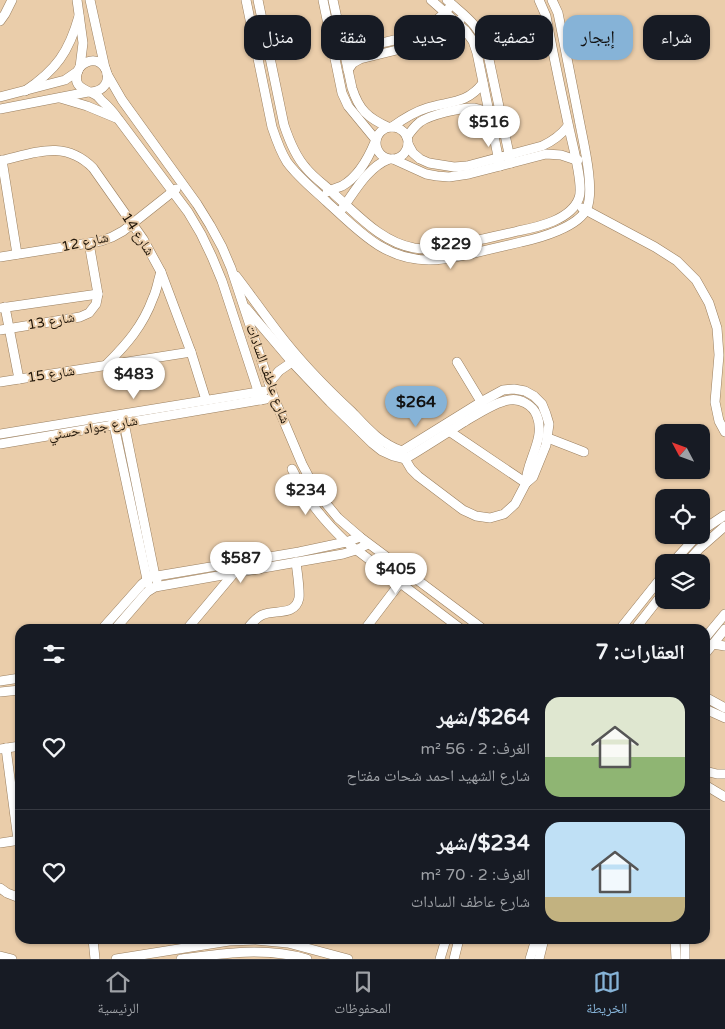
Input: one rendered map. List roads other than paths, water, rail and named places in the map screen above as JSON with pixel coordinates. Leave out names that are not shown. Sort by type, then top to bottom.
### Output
[{"type":"street","points":[[0,21],[12,0]]},
{"type":"street","points":[[246,0],[272,127],[278,145],[287,161],[299,176],[377,245],[394,254],[429,260],[448,259],[530,240],[569,226],[586,210],[590,190],[586,158],[558,13],[552,0]]},
{"type":"street","points":[[258,0],[284,125],[296,155],[306,168],[383,236],[414,248],[431,249],[527,230],[562,217],[570,212],[580,197],[576,160],[546,16],[539,0]]},
{"type":"street","points":[[323,0],[342,92],[348,106],[376,141],[376,148],[384,157],[426,174],[437,176],[469,174],[553,141],[568,126]]},
{"type":"street","points":[[333,0],[336,15]]},
{"type":"street","points":[[431,0],[447,15]]},
{"type":"street","points":[[89,92],[83,90],[76,76],[83,43],[77,3],[91,2]]},
{"type":"street","name":"شارع عاطف السادات","points":[[91,2],[106,71],[122,100],[183,183],[210,225],[230,268],[272,390],[302,464],[324,501],[338,518],[368,544],[475,624]]},
{"type":"street","points":[[384,42],[403,38],[433,24],[445,13],[449,2],[466,16],[482,36],[487,50],[510,159]]},
{"type":"street","points":[[25,91],[50,72],[60,60],[69,46],[80,16]]},
{"type":"street","points":[[465,32],[473,41],[477,53],[499,162]]},
{"type":"street","points":[[348,70],[353,63],[360,59],[394,51]]},
{"type":"street","points":[[346,60],[357,102],[365,113],[376,122],[398,128],[404,132],[413,153],[420,159],[429,163],[454,167],[499,162]]},
{"type":"street","points":[[0,97],[65,80],[90,61],[101,64],[106,71],[107,82],[99,91],[0,109]]},
{"type":"street","points":[[320,195],[341,186],[351,179],[371,153],[380,132],[414,113],[469,97],[483,83]]},
{"type":"street","name":"شارع عاطف السادات","points":[[89,92],[110,108],[188,212],[201,234],[222,281],[260,396]]},
{"type":"street","points":[[57,98],[104,112],[119,120]]},
{"type":"street","points":[[339,213],[372,170],[380,163],[399,158],[403,155],[407,150],[413,128],[422,121],[431,116],[463,108],[472,108],[489,113]]},
{"type":"street","name":"شارع 14","points":[[1,161],[54,150],[75,154],[93,168],[153,255],[191,352],[206,400]]},
{"type":"street","points":[[510,159],[546,154],[576,160],[586,158]]},
{"type":"street","points":[[1,161],[17,254]]},
{"type":"street","name":"شارع 12","points":[[0,257],[101,241],[112,237],[123,231],[183,183]]},
{"type":"street","points":[[576,204],[678,261],[696,280],[709,303],[717,328],[719,355],[715,402],[719,421],[725,432]]},
{"type":"street","points":[[19,379],[4,329],[2,308],[98,294],[89,243]]},
{"type":"street","points":[[230,268],[278,332],[295,359]]},
{"type":"street","points":[[106,366],[125,346],[141,323],[153,298],[161,272]]},
{"type":"street","name":"شارع 13","points":[[4,329],[80,317],[89,312],[96,304],[98,294]]},
{"type":"street","points":[[241,302],[295,359],[330,402],[372,444],[387,454],[393,456],[404,455],[483,405],[503,390],[514,389],[534,396],[542,404],[549,424],[548,438],[533,477],[526,483],[515,504],[504,514],[490,518],[476,516],[464,510],[418,476],[411,469],[404,455]]},
{"type":"street","name":"شارع 15","points":[[0,382],[191,352]]},
{"type":"street","points":[[272,390],[279,371],[295,359]]},
{"type":"street","points":[[457,362],[483,405]]},
{"type":"street","name":"شارع جواد حسني","points":[[0,444],[113,420],[260,396],[272,390]]},
{"type":"street","name":"شارع جواد حسني","points":[[124,418],[206,400],[260,396]]},
{"type":"street","points":[[483,405],[516,400],[525,402],[537,415],[538,441],[526,474],[526,483]]},
{"type":"street","points":[[124,418],[151,578]]},
{"type":"street","points":[[113,420],[155,588]]},
{"type":"street","name":"شارع جواد حسني","points":[[0,434],[113,420]]},
{"type":"street","points":[[445,429],[526,483]]},
{"type":"street","points":[[548,438],[584,452]]},
{"type":"street","points":[[292,469],[310,502],[329,526],[356,550],[454,624]]},
{"type":"street","points":[[710,525],[725,515]]},
{"type":"street","points":[[329,526],[338,518]]},
{"type":"street","points":[[694,554],[725,526]]},
{"type":"street","points":[[107,624],[151,578],[299,552],[346,542],[360,537]]},
{"type":"street","points":[[120,624],[155,588],[343,554],[368,544]]},
{"type":"street","points":[[680,554],[690,544]]},
{"type":"street","points":[[252,624],[262,615],[269,612],[287,611],[297,603],[299,597],[296,562]]},
{"type":"street","points":[[191,624],[234,573]]},
{"type":"street","points":[[369,624],[400,583]]},
{"type":"street","points":[[624,624],[655,585]]},
{"type":"street","points":[[639,624],[655,603]]},
{"type":"street","points":[[710,632],[725,614]]},
{"type":"street","points":[[710,648],[725,629]]},
{"type":"street","points":[[714,644],[725,646]]},
{"type":"street","points":[[0,681],[15,679]]},
{"type":"street","points":[[0,692],[15,690]]},
{"type":"street","points":[[710,700],[725,708]]},
{"type":"street","points":[[710,711],[725,718]]},
{"type":"street","points":[[3,748],[15,817]]},
{"type":"street","points":[[710,772],[725,774]]},
{"type":"street","points":[[710,788],[725,798]]},
{"type":"street","points":[[0,843],[15,841]]},
{"type":"street","points":[[0,888],[15,896]]},
{"type":"street","points":[[94,944],[95,959]]},
{"type":"street","points":[[116,959],[210,944]]},
{"type":"street","points":[[269,944],[270,952]]},
{"type":"street","points":[[292,944],[348,959]]},
{"type":"street","points":[[440,959],[444,944]]},
{"type":"street","points":[[454,959],[458,944]]},
{"type":"street","points":[[530,959],[534,944]]},
{"type":"street","points":[[539,959],[543,944]]},
{"type":"street","points":[[675,944],[676,959]]},
{"type":"street","points":[[685,944],[685,959]]},
{"type":"street","points":[[181,959],[270,952],[307,959]]},
{"type":"street","points":[[0,956],[12,959]]}]
